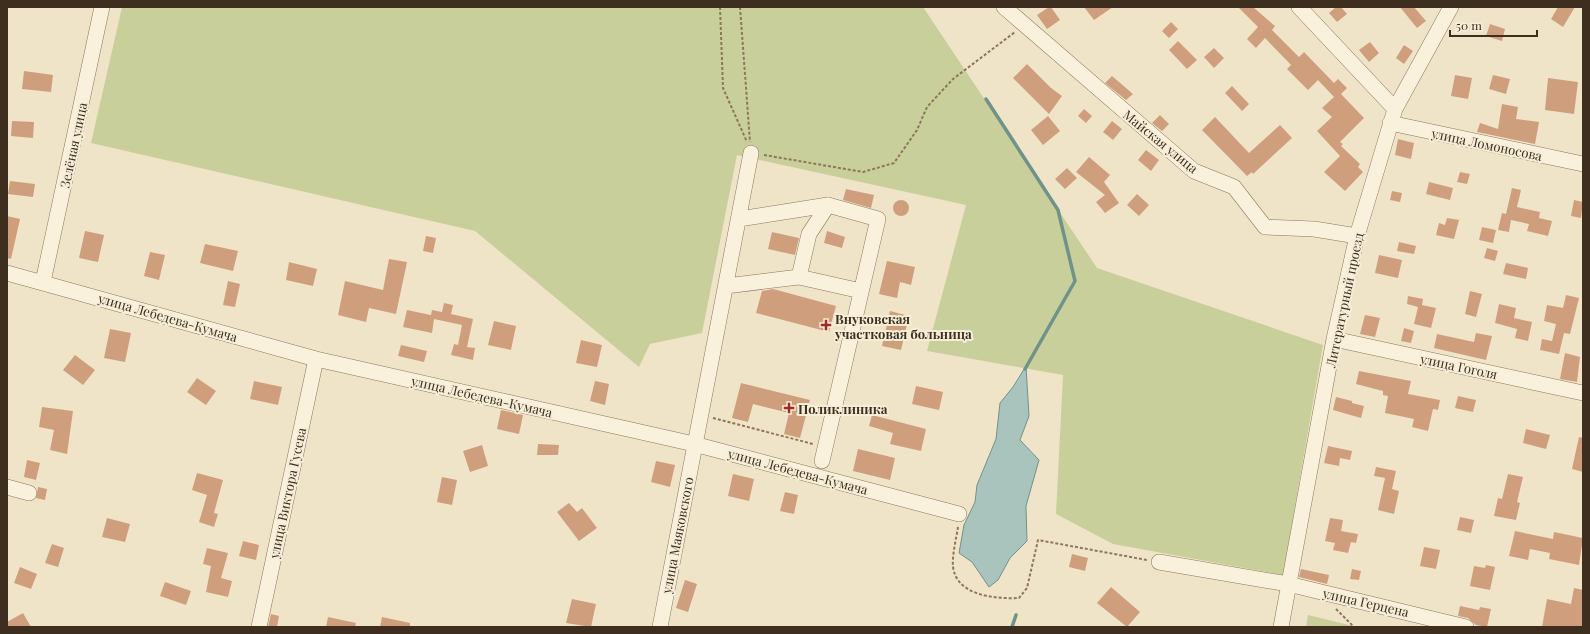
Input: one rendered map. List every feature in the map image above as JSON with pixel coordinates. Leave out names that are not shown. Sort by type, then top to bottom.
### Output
[{"type":"street","name":"Зелёная улица","points":[[43,282],[102,7]]},
{"type":"street","name":"Майская улица","points":[[1004,7],[1194,171],[1234,186],[1265,227],[1314,229],[1357,236]]},
{"type":"street","points":[[1299,7],[1395,109]]},
{"type":"street","name":"Литературный проезд","points":[[1281,627],[1334,339],[1357,236],[1395,109],[1451,7]]},
{"type":"street","name":"улица Ломоносова","points":[[1390,123],[1583,164]]},
{"type":"street","name":"улица Маяковского","points":[[660,627],[751,153]]},
{"type":"street","points":[[739,219],[828,205],[878,219],[824,454]]},
{"type":"street","points":[[799,277],[809,234],[828,205]]},
{"type":"street","name":"улица Лебедева-Кумача","points":[[7,274],[43,282],[316,359],[694,444],[959,514]]},
{"type":"street","points":[[726,286],[799,277],[861,291]]},
{"type":"street","name":"улица Гоголя","points":[[1334,339],[1583,393]]},
{"type":"street","name":"улица Виктора Гусева","points":[[259,627],[316,359]]},
{"type":"street","points":[[7,487],[29,493]]},
{"type":"street","name":"улица Герцена","points":[[1159,562],[1288,584],[1466,627]]},
{"type":"path","points":[[720,7],[724,88],[751,153]]},
{"type":"path","points":[[740,7],[751,153]]},
{"type":"path","points":[[751,153],[863,172],[894,163],[917,130],[927,107],[953,79],[1024,25]]},
{"type":"path","points":[[700,415],[824,454]]},
{"type":"path","points":[[959,514],[953,567],[958,581],[969,592],[1008,599],[1019,598],[1027,588],[1038,540],[1159,562]]},
{"type":"green space","points":[[122,7],[923,7],[1097,268],[1323,345],[1283,575],[1113,544],[1056,514],[1063,375],[927,351],[966,205],[737,155],[702,333],[650,344],[639,367],[475,231],[91,143]]},
{"type":"green space","points":[[1308,615],[1357,627],[1306,627]]},
{"type":"water","points":[[1026,366],[1029,416],[1020,440],[1039,460],[1026,506],[1027,541],[1010,558],[998,580],[989,587],[972,562],[959,553],[964,525],[975,502],[977,485],[996,439],[1000,403],[1013,387]]},
{"type":"building","points":[[1051,7],[1060,20],[1047,29],[1037,15]]},
{"type":"building","points":[[1084,7],[1113,7],[1094,20]]},
{"type":"building","points":[[1238,7],[1253,7],[1275,26],[1272,30],[1299,57],[1304,52],[1334,83],[1338,79],[1347,88],[1341,94],[1364,118],[1340,142],[1343,144],[1341,146],[1360,164],[1358,167],[1363,172],[1345,191],[1324,172],[1340,156],[1317,131],[1332,117],[1322,108],[1334,97],[1318,80],[1308,90],[1287,69],[1291,65],[1265,38],[1256,48],[1247,39],[1258,27]]},
{"type":"building","points":[[1336,7],[1341,7],[1347,14],[1337,22],[1329,13]]},
{"type":"building","points":[[1400,7],[1414,7],[1426,21],[1417,28]]},
{"type":"building","points":[[1558,7],[1575,7],[1563,27],[1551,19]]},
{"type":"building","points":[[1171,22],[1178,29],[1169,38],[1162,31]]},
{"type":"building","points":[[1490,24],[1505,29],[1502,41],[1486,36]]},
{"type":"building","points":[[1178,41],[1197,60],[1187,69],[1169,50]]},
{"type":"building","points":[[1370,42],[1379,53],[1369,62],[1359,50]]},
{"type":"building","points":[[1404,45],[1413,51],[1404,64],[1396,58]]},
{"type":"building","points":[[1214,48],[1224,58],[1214,68],[1204,57]]},
{"type":"building","points":[[1027,64],[1051,88],[1062,96],[1049,114],[1013,78]]},
{"type":"building","points":[[24,71],[53,75],[51,92],[22,89]]},
{"type":"building","points":[[1455,75],[1472,78],[1468,99],[1451,96]]},
{"type":"building","points":[[1493,75],[1510,79],[1506,94],[1489,89]]},
{"type":"building","points":[[1112,76],[1133,94],[1126,100],[1105,83]]},
{"type":"building","points":[[1548,78],[1578,82],[1574,114],[1545,110]]},
{"type":"building","points":[[1232,86],[1249,104],[1242,111],[1225,93]]},
{"type":"building","points":[[1502,104],[1518,107],[1516,119],[1539,122],[1535,144],[1477,132],[1480,123],[1498,129]]},
{"type":"building","points":[[1084,109],[1092,116],[1086,123],[1078,116]]},
{"type":"building","points":[[1160,115],[1169,124],[1162,131],[1152,123]]},
{"type":"building","points":[[1048,116],[1060,131],[1043,145],[1031,130]]},
{"type":"building","points":[[1215,117],[1249,153],[1280,125],[1292,138],[1253,174],[1252,172],[1247,176],[1202,130]]},
{"type":"building","points":[[12,121],[34,122],[33,138],[11,136]]},
{"type":"building","points":[[1112,121],[1122,129],[1113,140],[1103,132]]},
{"type":"building","points":[[1398,139],[1414,143],[1411,159],[1395,155]]},
{"type":"building","points":[[1146,150],[1159,160],[1151,171],[1138,160]]},
{"type":"building","points":[[1089,157],[1110,175],[1104,182],[1119,203],[1105,213],[1096,202],[1105,195],[1076,172]]},
{"type":"building","points":[[1067,168],[1077,178],[1065,189],[1055,179]]},
{"type":"building","points":[[1460,172],[1470,174],[1467,184],[1457,182]]},
{"type":"building","points":[[10,181],[35,184],[33,197],[8,194]]},
{"type":"building","points":[[1429,182],[1453,188],[1450,200],[1426,194]]},
{"type":"building","points":[[1512,188],[1521,190],[1517,207],[1540,212],[1539,218],[1552,221],[1548,236],[1527,231],[1529,224],[1511,220],[1509,232],[1498,230],[1502,213],[1506,214]]},
{"type":"building","points":[[846,189],[874,195],[871,208],[843,200]]},
{"type":"building","points":[[1392,191],[1402,193],[1400,202],[1390,200]]},
{"type":"building","points":[[1137,194],[1149,205],[1139,216],[1127,205]]},
{"type":"building","points":[[901,200],[908,205],[909,208],[904,215],[901,216],[894,211],[893,208],[898,201]]},
{"type":"building","points":[[1574,200],[1583,202],[1581,218],[1571,216]]},
{"type":"building","points":[[7,216],[20,219],[11,259],[7,258]]},
{"type":"building","points":[[1447,218],[1459,220],[1454,239],[1436,235],[1439,223],[1445,225]]},
{"type":"building","points":[[1482,227],[1496,230],[1493,243],[1479,240]]},
{"type":"building","points":[[85,231],[104,235],[98,262],[79,258]]},
{"type":"building","points":[[827,231],[845,237],[842,248],[824,243]]},
{"type":"building","points":[[772,232],[799,238],[795,255],[768,249]]},
{"type":"building","points":[[426,236],[436,238],[433,253],[423,251]]},
{"type":"building","points":[[1399,242],[1416,246],[1414,254],[1397,251]]},
{"type":"building","points":[[205,244],[238,251],[233,271],[200,263]]},
{"type":"building","points":[[1487,248],[1498,251],[1495,261],[1484,258]]},
{"type":"building","points":[[150,252],[165,255],[159,280],[144,276]]},
{"type":"building","points":[[1379,255],[1402,260],[1398,278],[1375,273]]},
{"type":"building","points":[[389,259],[407,262],[396,314],[369,308],[366,322],[338,315],[345,281],[383,290]]},
{"type":"building","points":[[887,261],[915,267],[911,285],[900,282],[897,298],[879,294]]},
{"type":"building","points":[[289,262],[317,269],[313,286],[286,280]]},
{"type":"building","points":[[1506,263],[1528,268],[1526,279],[1503,274]]},
{"type":"building","points":[[228,281],[240,284],[235,307],[223,305]]},
{"type":"building","points":[[773,289],[836,306],[829,332],[756,313],[762,291]]},
{"type":"building","points":[[1470,291],[1482,294],[1476,317],[1465,314]]},
{"type":"building","points":[[1566,295],[1579,298],[1570,334],[1564,333],[1559,354],[1540,350],[1542,339],[1552,341],[1556,324],[1544,321],[1547,305],[1563,308]]},
{"type":"building","points":[[1408,296],[1423,299],[1422,305],[1436,308],[1431,328],[1414,324],[1418,307],[1407,304]]},
{"type":"building","points":[[444,303],[453,305],[451,314],[473,319],[467,347],[475,348],[473,360],[451,355],[454,344],[458,345],[462,325],[434,319],[432,333],[403,327],[407,310],[431,315],[432,310],[442,312]]},
{"type":"building","points":[[1499,304],[1516,308],[1514,318],[1532,322],[1528,341],[1515,338],[1517,329],[1495,323]]},
{"type":"building","points":[[890,311],[909,316],[901,350],[882,346]]},
{"type":"building","points":[[1365,315],[1380,318],[1375,337],[1360,334]]},
{"type":"building","points":[[494,321],[516,326],[511,350],[488,345]]},
{"type":"building","points":[[1404,328],[1414,331],[1411,343],[1401,341]]},
{"type":"building","points":[[110,329],[131,333],[125,362],[104,358]]},
{"type":"building","points":[[1476,333],[1492,336],[1486,360],[1434,348],[1437,334],[1474,342]]},
{"type":"building","points":[[581,340],[602,345],[597,367],[576,363]]},
{"type":"building","points":[[401,345],[427,351],[424,362],[398,356]]},
{"type":"building","points":[[1565,353],[1580,357],[1577,382],[1560,379]]},
{"type":"building","points":[[75,355],[95,370],[83,385],[63,370]]},
{"type":"building","points":[[1359,371],[1411,381],[1408,394],[1440,400],[1438,410],[1433,409],[1428,431],[1412,427],[1414,419],[1385,413],[1388,396],[1383,395],[1383,391],[1356,384]]},
{"type":"building","points":[[197,378],[216,391],[206,405],[187,392]]},
{"type":"building","points":[[254,381],[282,387],[278,405],[250,399]]},
{"type":"building","points":[[595,381],[609,384],[605,405],[590,401]]},
{"type":"building","name":"Поликлиника","points":[[741,383],[810,400],[800,438],[784,434],[789,413],[753,404],[748,422],[732,418]]},
{"type":"building","points":[[916,386],[943,392],[939,410],[912,404]]},
{"type":"building","points":[[1458,396],[1476,400],[1473,412],[1455,408]]},
{"type":"building","points":[[1336,397],[1364,406],[1361,418],[1333,410]]},
{"type":"building","points":[[42,407],[73,411],[67,454],[50,450],[54,430],[39,427]]},
{"type":"building","points":[[501,410],[523,415],[519,434],[497,429]]},
{"type":"building","points":[[872,415],[926,429],[921,451],[890,444],[893,433],[869,426]]},
{"type":"building","points":[[1526,429],[1550,435],[1546,449],[1523,443]]},
{"type":"building","points":[[1579,437],[1583,438],[1583,472],[1572,469]]},
{"type":"building","points":[[538,444],[559,445],[558,455],[537,455]]},
{"type":"building","points":[[482,445],[488,466],[470,472],[463,451]]},
{"type":"building","points":[[1328,446],[1352,451],[1350,460],[1340,458],[1339,466],[1324,463]]},
{"type":"building","points":[[858,449],[895,458],[890,480],[853,471]]},
{"type":"building","points":[[27,460],[40,463],[36,480],[24,477]]},
{"type":"building","points":[[656,461],[675,465],[670,487],[651,482]]},
{"type":"building","points":[[1376,467],[1396,471],[1392,489],[1399,491],[1394,514],[1378,510],[1385,478],[1374,476]]},
{"type":"building","points":[[197,473],[223,480],[214,513],[218,514],[214,527],[199,522],[207,495],[192,490]]},
{"type":"building","points":[[733,474],[754,479],[749,501],[728,496]]},
{"type":"building","points":[[1508,474],[1523,477],[1517,502],[1520,503],[1516,520],[1494,516],[1498,498],[1502,499]]},
{"type":"building","points":[[442,477],[457,480],[452,505],[437,502]]},
{"type":"building","points":[[38,487],[47,489],[45,500],[36,498]]},
{"type":"building","points":[[785,492],[798,495],[794,514],[780,511]]},
{"type":"building","points":[[569,503],[577,512],[582,508],[597,528],[579,541],[557,512]]},
{"type":"building","points":[[1460,517],[1474,520],[1471,533],[1457,530]]},
{"type":"building","points":[[107,518],[130,524],[125,542],[102,537]]},
{"type":"building","points":[[1330,518],[1343,520],[1341,531],[1358,534],[1356,543],[1351,542],[1348,553],[1333,550],[1335,543],[1325,541]]},
{"type":"building","points":[[1515,531],[1553,539],[1554,532],[1583,538],[1579,565],[1549,559],[1550,553],[1530,549],[1528,560],[1509,556]]},
{"type":"building","points":[[243,541],[259,545],[256,560],[239,556]]},
{"type":"building","points":[[52,544],[64,548],[58,567],[45,563]]},
{"type":"building","points":[[1424,547],[1440,550],[1436,569],[1420,566]]},
{"type":"building","points":[[207,548],[228,553],[221,578],[232,581],[228,597],[206,592],[211,566],[203,564]]},
{"type":"building","points":[[1072,554],[1088,558],[1085,571],[1069,567]]},
{"type":"building","points":[[1486,565],[1495,567],[1490,590],[1470,586],[1474,566],[1485,568]]},
{"type":"building","points":[[20,567],[37,574],[31,589],[14,583]]},
{"type":"building","points":[[1301,569],[1329,575],[1327,584],[1299,577]]},
{"type":"building","points":[[1352,569],[1361,571],[1359,580],[1350,579]]},
{"type":"building","points":[[685,580],[697,584],[688,612],[676,608]]},
{"type":"building","points":[[165,582],[191,591],[186,605],[160,596]]},
{"type":"building","points":[[1111,587],[1140,612],[1127,627],[1097,603]]},
{"type":"building","points":[[1574,588],[1583,590],[1583,627],[1542,627],[1547,599],[1571,604]]},
{"type":"building","points":[[572,599],[596,604],[591,627],[566,623]]},
{"type":"building","points":[[1460,606],[1479,610],[1480,607],[1491,609],[1487,627],[1476,625],[1468,618],[1458,616]]},
{"type":"building","points":[[23,613],[31,627],[7,627],[7,622]]},
{"type":"building","points":[[271,614],[279,616],[277,627],[268,627]]},
{"type":"building","points":[[328,617],[356,623],[355,627],[326,627]]},
{"type":"building","points":[[382,617],[410,623],[410,627],[380,627]]},
{"type":"waterway","points":[[986,99],[1058,210],[1075,281],[1025,369]]},
{"type":"waterway","points":[[1012,627],[1016,615]]},
{"type":"place","name":"Внуковская участковая больница","points":[[826,325]]},
{"type":"place","name":"Поликлиника","points":[[789,408]]}]
